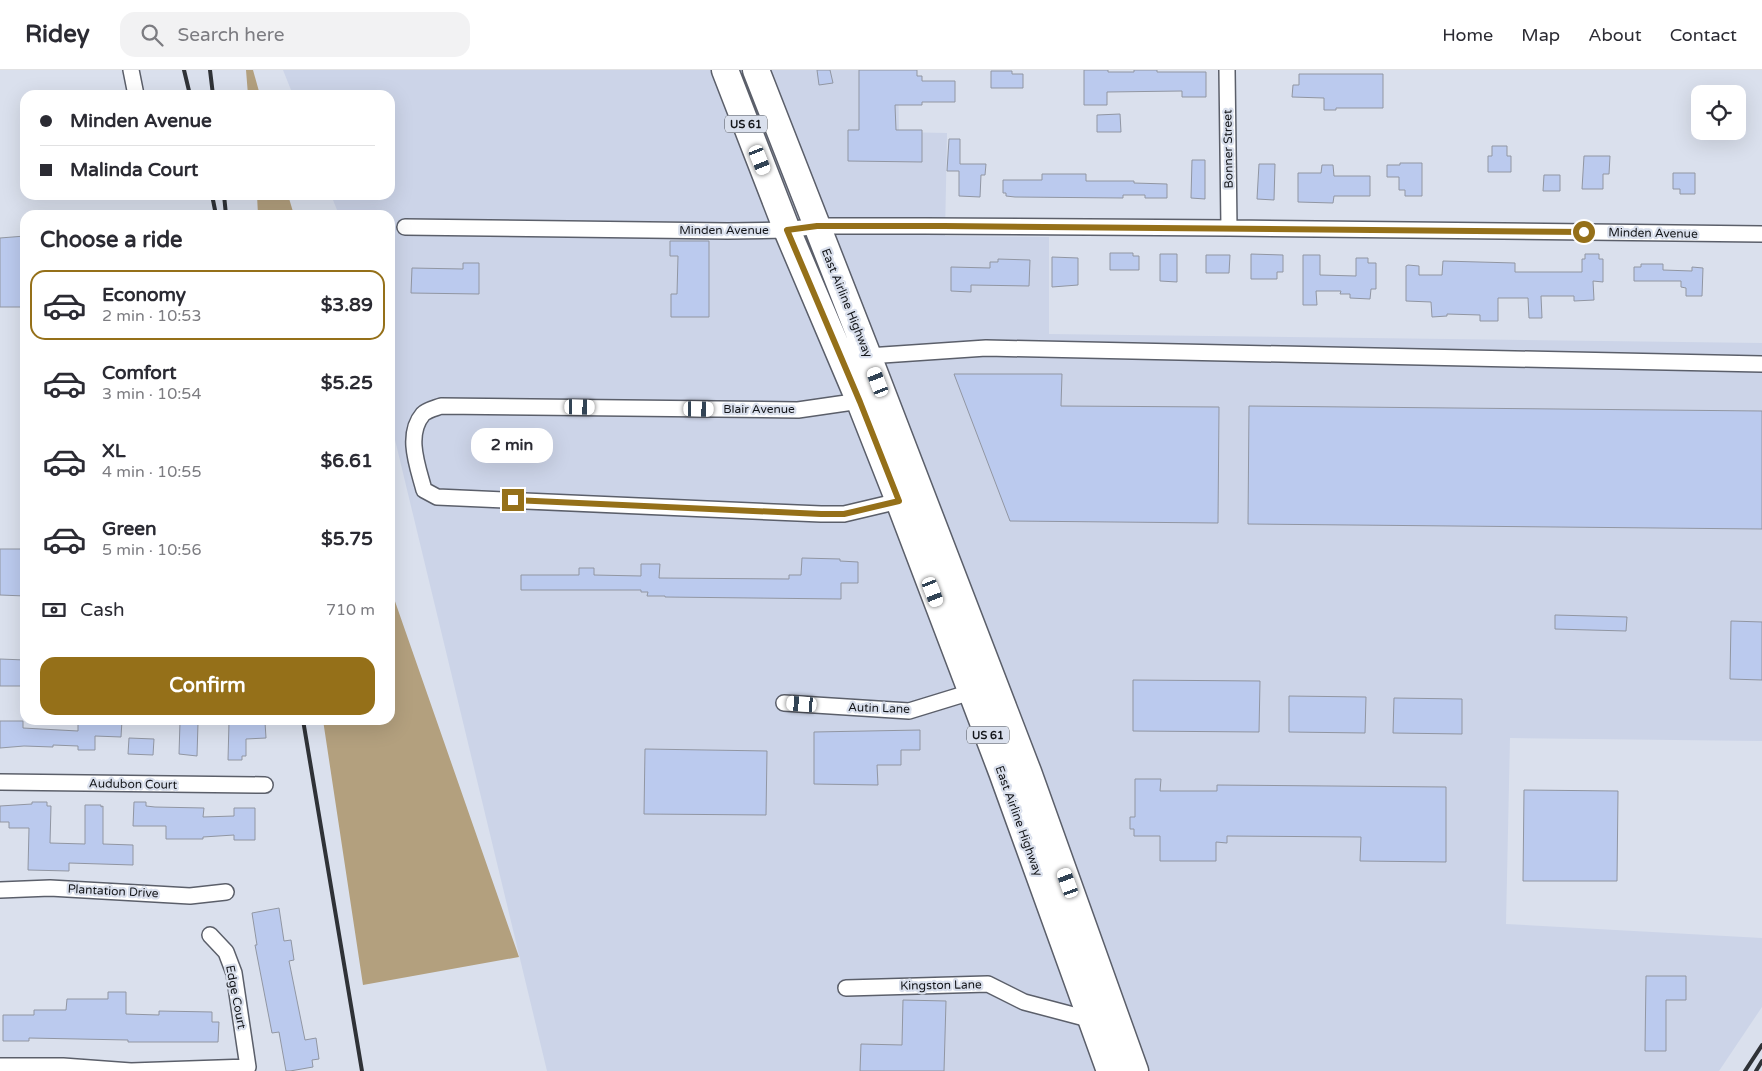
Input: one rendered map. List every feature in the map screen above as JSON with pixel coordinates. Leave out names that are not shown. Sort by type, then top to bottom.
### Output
[{"type":"highway","name":"East Airline Highway","points":[[725,70],[787,230],[872,399],[989,673],[1030,778],[1135,1071]]},
{"type":"highway","name":"East Airline Highway","points":[[756,70],[868,356],[872,399],[899,501],[1110,1071]]},
{"type":"street","points":[[131,70],[135,90]]},
{"type":"street","name":"Bonner Street","points":[[1228,70],[1229,228]]},
{"type":"street","name":"Minden Avenue","points":[[405,227],[728,231],[787,230],[817,226],[1229,228],[1762,234]]},
{"type":"street","points":[[868,356],[986,348],[1762,364]]},
{"type":"street","name":"Blair Avenue","points":[[872,399],[798,410],[441,406],[424,413],[415,429],[414,449],[424,490],[434,495],[821,514],[844,514],[899,501]]},
{"type":"street","points":[[971,692],[989,673]]},
{"type":"street","name":"Autin Lane","points":[[784,703],[909,711],[971,692]]},
{"type":"street","name":"Audubon Court","points":[[0,782],[265,785]]},
{"type":"street","name":"Plantation Drive","points":[[0,890],[50,888],[190,896],[226,892]]},
{"type":"street","name":"Edge Court","points":[[0,1066],[63,1066],[131,1071],[248,1067],[234,972],[226,952],[210,935]]},
{"type":"street","name":"Kingston Lane","points":[[846,988],[988,984],[1024,1002],[1092,1020],[1118,1023]]},
{"type":"shaded area","points":[[246,70],[253,70],[259,90],[248,90]]},
{"type":"shaded area","points":[[283,70],[898,70],[899,132],[947,133],[945,236],[1049,237],[1049,334],[1762,343],[1762,741],[1510,738],[1506,924],[1762,938],[1762,1007],[1719,1071],[547,1071],[395,440],[395,210],[337,210],[333,200],[395,200],[395,90],[291,90]]},
{"type":"shaded area","points":[[257,200],[290,200],[292,210],[258,210]]},
{"type":"shaded area","points":[[395,601],[519,957],[363,985],[324,725],[395,725]]},
{"type":"building","points":[[817,70],[830,70],[833,83],[819,85]]},
{"type":"building","points":[[859,70],[917,70],[917,76],[922,76],[922,81],[955,81],[955,102],[922,102],[922,105],[895,105],[896,130],[922,130],[922,162],[848,161],[848,130],[859,130]]},
{"type":"building","points":[[1084,70],[1108,70],[1108,72],[1157,70],[1157,72],[1206,72],[1206,97],[1182,97],[1182,91],[1107,92],[1107,105],[1084,105]]},
{"type":"building","points":[[991,71],[1012,71],[1012,74],[1023,74],[1023,88],[991,88]]},
{"type":"building","points":[[1299,74],[1383,74],[1383,108],[1336,108],[1336,110],[1324,110],[1324,98],[1292,97],[1293,85],[1299,85]]},
{"type":"building","points":[[1120,114],[1121,132],[1097,132],[1097,115]]},
{"type":"building","points":[[949,139],[960,139],[960,164],[986,164],[985,175],[981,175],[980,197],[959,196],[959,171],[947,171]]},
{"type":"building","points":[[1492,146],[1507,146],[1507,156],[1511,156],[1511,172],[1488,172],[1488,156],[1492,156]]},
{"type":"building","points":[[1584,156],[1610,156],[1609,174],[1603,174],[1603,189],[1582,189]]},
{"type":"building","points":[[1192,160],[1205,160],[1205,199],[1191,198]]},
{"type":"building","points":[[1400,163],[1422,163],[1422,196],[1405,196],[1405,190],[1399,190],[1399,177],[1387,177],[1387,165],[1400,165]]},
{"type":"building","points":[[1259,164],[1275,164],[1274,200],[1257,199]]},
{"type":"building","points":[[1322,165],[1333,165],[1334,176],[1370,176],[1370,196],[1334,196],[1333,203],[1298,202],[1298,173],[1321,173]]},
{"type":"building","points":[[1673,173],[1695,173],[1695,194],[1680,194],[1680,189],[1673,189]]},
{"type":"building","points":[[1042,174],[1086,174],[1086,181],[1134,181],[1134,183],[1167,184],[1167,198],[1145,198],[1145,195],[1123,195],[1123,198],[1015,197],[1006,196],[1006,193],[1003,193],[1003,180],[1042,180]]},
{"type":"building","points":[[1544,175],[1560,175],[1560,191],[1543,191]]},
{"type":"building","points":[[20,236],[20,307],[0,307],[0,238]]},
{"type":"building","points":[[670,241],[709,241],[709,317],[671,317],[671,294],[677,294],[678,256],[670,256]]},
{"type":"building","points":[[1110,253],[1133,253],[1133,256],[1139,256],[1139,270],[1110,270]]},
{"type":"building","points":[[1160,254],[1177,254],[1177,282],[1160,281]]},
{"type":"building","points":[[1251,254],[1283,255],[1283,272],[1277,272],[1277,279],[1251,279]]},
{"type":"building","points":[[1585,254],[1599,254],[1599,259],[1603,259],[1603,282],[1593,281],[1594,300],[1574,301],[1574,296],[1541,296],[1542,318],[1529,318],[1528,298],[1498,298],[1498,321],[1480,321],[1480,315],[1447,314],[1447,316],[1432,317],[1431,302],[1406,301],[1406,266],[1408,265],[1419,266],[1419,275],[1442,275],[1443,261],[1515,263],[1515,272],[1582,272],[1582,259],[1585,259]]},
{"type":"building","points":[[1206,255],[1230,255],[1229,273],[1206,273]]},
{"type":"building","points":[[1303,255],[1320,255],[1320,275],[1356,276],[1356,258],[1368,258],[1368,263],[1376,263],[1376,289],[1371,289],[1370,299],[1350,298],[1350,294],[1340,294],[1341,291],[1316,291],[1317,305],[1303,305]]},
{"type":"building","points":[[1052,257],[1078,258],[1078,285],[1052,287]]},
{"type":"building","points":[[998,259],[1030,260],[1029,286],[971,285],[971,292],[951,291],[951,267],[990,268],[990,262],[998,262]]},
{"type":"building","points":[[463,263],[479,263],[479,294],[411,293],[412,268],[463,269]]},
{"type":"building","points":[[1641,264],[1663,264],[1663,270],[1692,271],[1692,267],[1703,268],[1702,296],[1686,296],[1686,288],[1681,287],[1681,281],[1634,281],[1634,267],[1641,267]]},
{"type":"building","points":[[954,374],[1062,374],[1061,406],[1219,407],[1218,523],[1010,521]]},
{"type":"building","points":[[1249,406],[1762,411],[1762,529],[1248,524]]},
{"type":"building","points":[[0,549],[20,549],[20,596],[0,595]]},
{"type":"building","points":[[802,558],[840,559],[840,561],[858,562],[858,583],[841,583],[841,599],[665,597],[647,596],[648,592],[641,592],[641,590],[521,590],[521,575],[579,575],[579,568],[594,568],[594,575],[641,576],[641,564],[660,564],[659,578],[789,579],[789,575],[801,575]]},
{"type":"building","points":[[1555,615],[1627,617],[1626,631],[1555,629]]},
{"type":"building","points":[[1731,621],[1762,622],[1762,680],[1730,679]]},
{"type":"building","points":[[0,659],[20,660],[20,686],[0,686]]},
{"type":"building","points":[[1133,680],[1260,681],[1259,732],[1133,731]]},
{"type":"building","points":[[1289,696],[1366,697],[1365,733],[1289,732]]},
{"type":"building","points":[[1394,698],[1462,699],[1462,734],[1393,733]]},
{"type":"building","points":[[0,721],[20,721],[20,725],[23,725],[23,728],[78,731],[78,725],[122,725],[121,737],[95,736],[95,750],[78,750],[78,746],[53,745],[53,747],[24,746],[0,748]]},
{"type":"building","points":[[180,725],[198,725],[197,756],[179,754]]},
{"type":"building","points":[[229,725],[265,725],[266,738],[246,739],[246,756],[242,756],[242,760],[228,760]]},
{"type":"building","points":[[920,730],[920,750],[901,750],[901,765],[877,765],[878,785],[814,784],[814,732]]},
{"type":"building","points":[[129,738],[154,739],[153,755],[128,754]]},
{"type":"building","points":[[645,749],[767,751],[766,815],[644,814]]},
{"type":"building","points":[[1135,779],[1161,779],[1160,791],[1217,791],[1217,785],[1446,787],[1446,862],[1360,861],[1361,837],[1227,836],[1227,843],[1216,842],[1216,861],[1160,861],[1160,836],[1134,836],[1134,829],[1130,829],[1130,817],[1135,817]]},
{"type":"building","points":[[1524,790],[1618,791],[1617,881],[1523,881]]},
{"type":"building","points":[[32,802],[47,802],[47,806],[51,806],[50,843],[85,844],[85,805],[103,806],[103,844],[133,845],[133,865],[69,863],[69,871],[28,870],[29,828],[9,828],[9,822],[0,822],[0,806],[32,804]]},
{"type":"building","points":[[134,802],[146,802],[146,806],[155,807],[204,808],[203,817],[234,816],[234,808],[255,808],[255,840],[234,840],[234,835],[203,837],[203,839],[166,839],[166,826],[133,826]]},
{"type":"building","points":[[279,908],[284,941],[291,940],[294,960],[289,961],[305,1040],[316,1038],[319,1059],[312,1060],[313,1067],[290,1071],[286,1071],[279,1032],[272,1033],[255,945],[257,945],[252,913]]},
{"type":"building","points":[[1646,976],[1686,976],[1686,1000],[1666,1000],[1666,1051],[1645,1051]]},
{"type":"building","points":[[108,992],[126,992],[126,1014],[159,1015],[159,1011],[212,1012],[212,1022],[219,1022],[218,1042],[128,1042],[128,1040],[29,1038],[29,1041],[3,1041],[3,1015],[34,1015],[34,1010],[66,1010],[67,999],[108,999]]},
{"type":"building","points":[[903,1000],[946,1001],[944,1071],[860,1071],[861,1044],[902,1045]]},
{"type":"railway","points":[[184,70],[189,90]]},
{"type":"railway","points":[[210,70],[212,90]]},
{"type":"railway","points":[[213,200],[215,210]]},
{"type":"railway","points":[[224,200],[226,210]]},
{"type":"railway","points":[[304,725],[362,1071]]},
{"type":"railway","points":[[1745,1071],[1762,1045]]},
{"type":"railway","points":[[1756,1071],[1762,1061]]},
{"type":"route","points":[[513,500],[821,514],[844,514],[899,501],[860,402],[787,230],[817,226],[944,226],[1584,232]]}]
